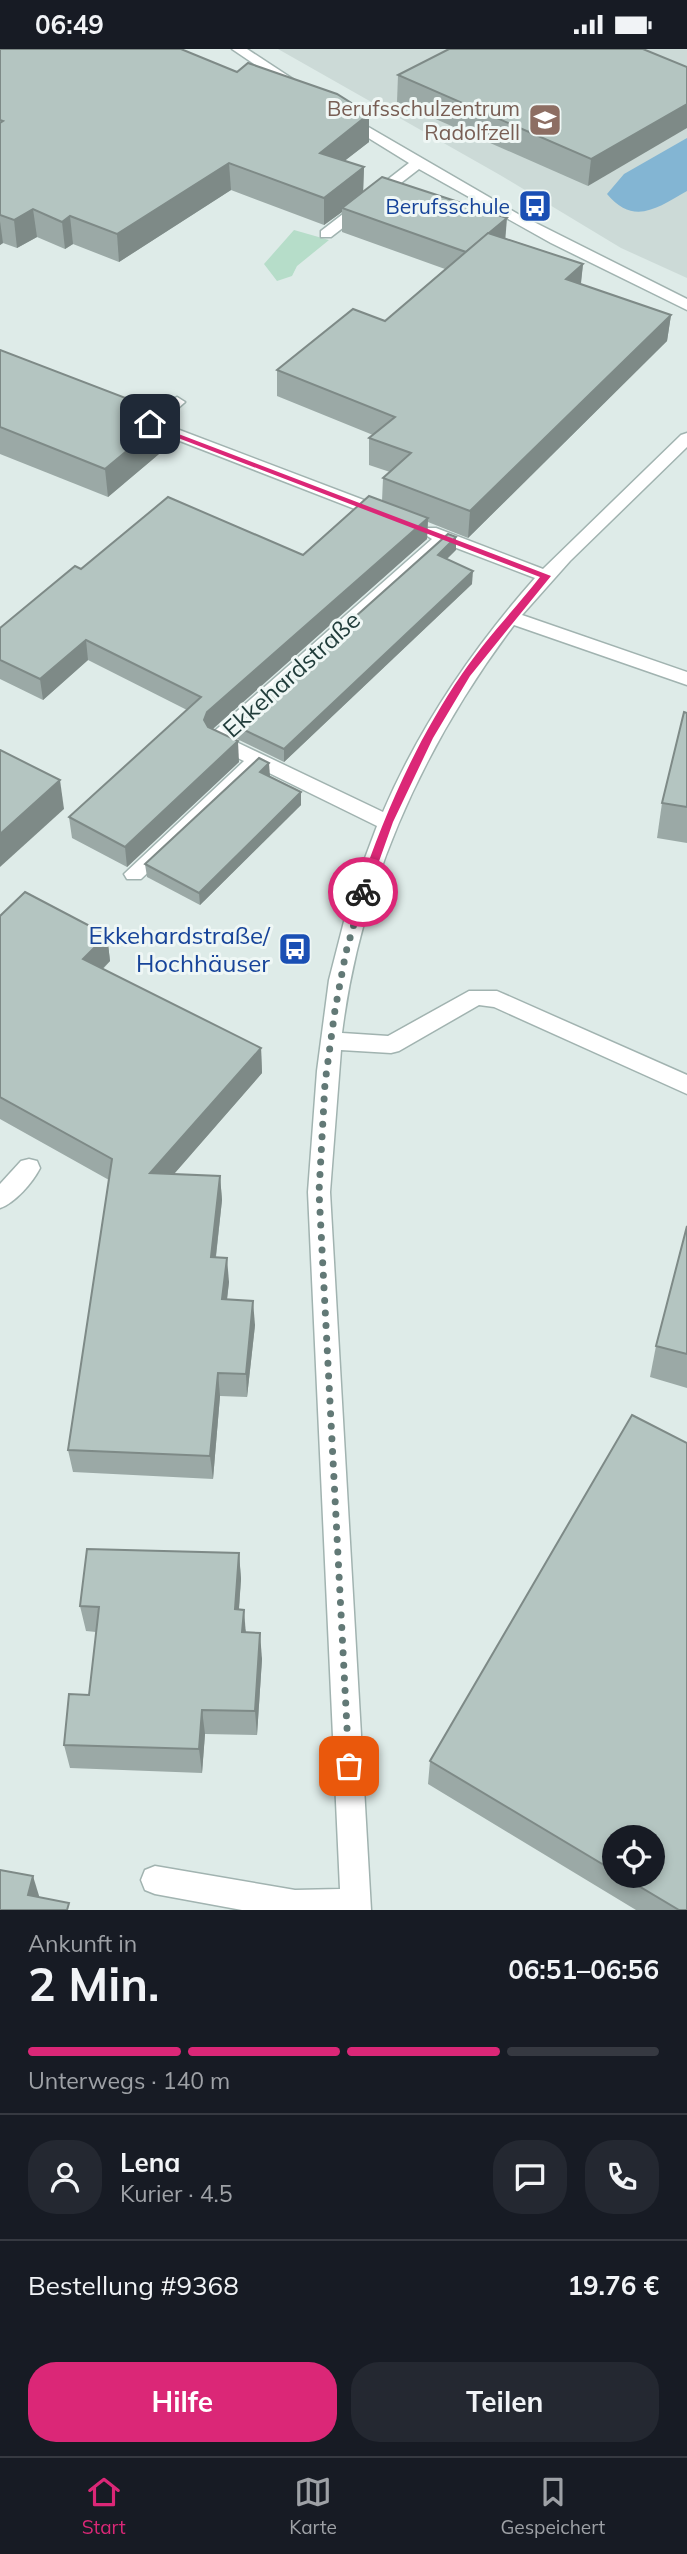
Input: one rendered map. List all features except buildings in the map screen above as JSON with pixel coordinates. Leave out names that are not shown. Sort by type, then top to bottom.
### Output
[{"type":"street","points":[[238,49],[308,93]]},
{"type":"street","points":[[330,107],[417,164],[573,252],[687,305]]},
{"type":"street","points":[[326,234],[417,164]]},
{"type":"street","points":[[177,402],[150,424],[396,519]]},
{"type":"street","points":[[155,1880],[295,1905],[356,1906],[319,1192],[325,1083],[346,952],[387,822],[428,738],[460,685],[546,576],[687,438]]},
{"type":"street","points":[[419,528],[546,576]]},
{"type":"street","name":"Ekkehardstraße","points":[[387,822],[216,740],[444,537]]},
{"type":"street","points":[[511,618],[687,679]]},
{"type":"street","points":[[134,874],[257,759]]},
{"type":"street","points":[[331,1041],[391,1045],[476,997],[497,999],[687,1085]]},
{"type":"street","points":[[0,1199],[29,1168]]},
{"type":"shaded area","name":"Berufsschulzentrum Radolfzell","points":[[278,49],[687,49],[687,278],[621,248],[500,175]]},
{"type":"green space","points":[[294,230],[329,240],[297,266],[292,276],[277,281],[264,264]]},
{"type":"water","points":[[687,138],[687,191],[656,208],[636,212],[617,204],[607,194],[624,174]]},
{"type":"way so far","points":[[349,1766],[319,1192],[325,1083],[335,1010],[346,952],[363,892]]},
{"type":"place","name":"Berufsschulzentrum Radolfzell","points":[[545,120]]},
{"type":"place","name":"Berufsschule","points":[[535,206]]},
{"type":"place","name":"Ekkehardstraße/ Hochhäuser","points":[[295,949]]},
{"type":"route","points":[[150,424],[546,576],[467,674],[428,738],[387,822],[363,892]]}]
